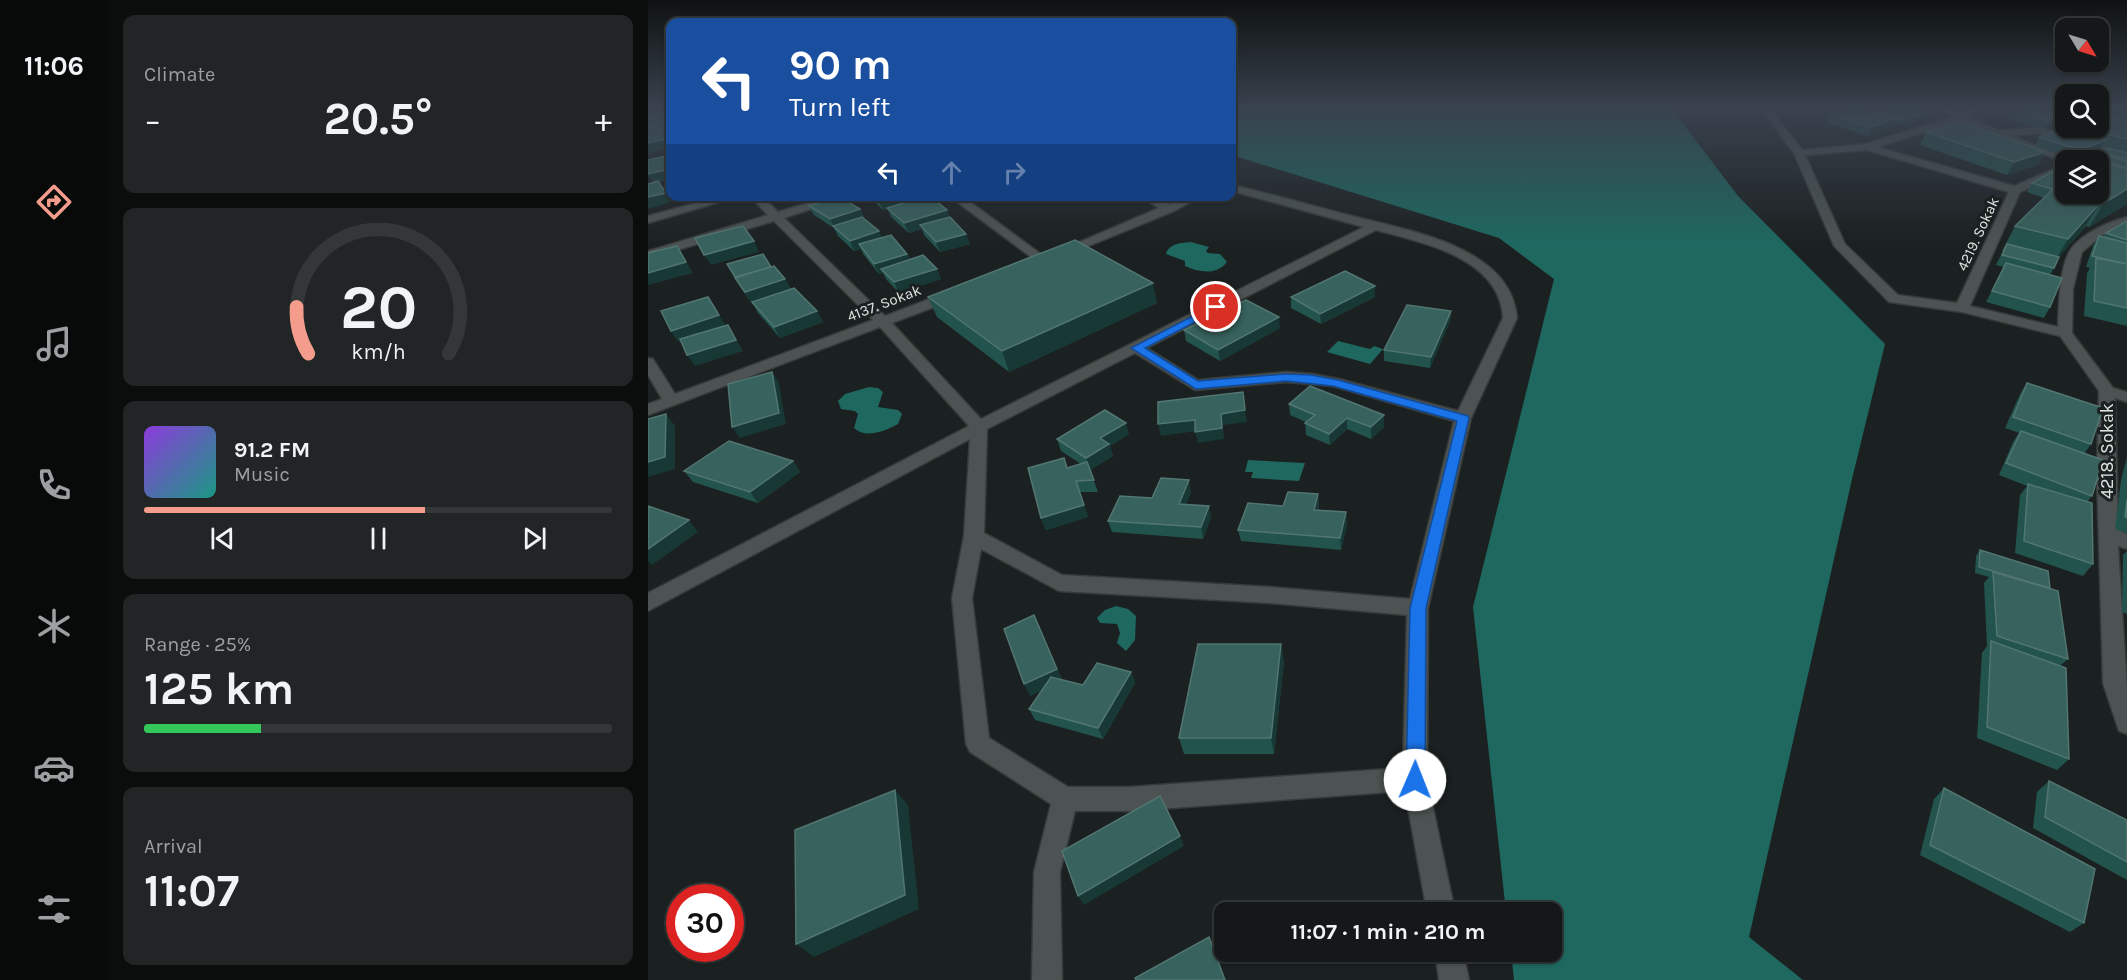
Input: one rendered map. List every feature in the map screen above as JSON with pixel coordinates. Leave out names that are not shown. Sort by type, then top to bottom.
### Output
[{"type":"street","points":[[1800,155],[1840,246],[1894,299],[1962,309],[2065,333],[2066,289],[2076,250],[2097,233],[2127,220]]},
{"type":"street","points":[[1894,155],[2015,190]]},
{"type":"street","name":"4219. Sokak","points":[[1962,309],[1987,248],[2015,190],[2055,172]]},
{"type":"street","points":[[1236,189],[1428,240],[1458,252],[1498,282],[1507,294],[1511,306],[1510,318],[1463,418],[1418,608],[1415,780],[1439,902]]},
{"type":"street","points":[[648,220],[717,201]]},
{"type":"street","points":[[760,201],[883,322],[979,427],[974,536],[962,598],[978,744],[1065,799],[1130,799],[1415,780]]},
{"type":"street","points":[[648,255],[829,201]]},
{"type":"street","points":[[960,201],[1037,262],[1170,210],[1187,201]]},
{"type":"street","points":[[1154,201],[1170,210]]},
{"type":"street","points":[[648,603],[979,427],[1375,226]]},
{"type":"street","name":"4137. Sokak","points":[[648,410],[968,289]]},
{"type":"street","name":"4218. Sokak","points":[[2065,333],[2107,391],[2108,534],[2114,683],[2127,724]]},
{"type":"street","points":[[1137,348],[1196,385],[1286,377],[1311,379],[1334,382],[1463,418]]},
{"type":"street","points":[[648,362],[672,402]]},
{"type":"street","points":[[2107,391],[2127,397]]},
{"type":"street","points":[[2108,534],[2127,542]]},
{"type":"street","points":[[974,536],[1059,583],[1270,595],[1418,608]]},
{"type":"street","points":[[1047,980],[1047,872],[1065,799]]},
{"type":"street","points":[[1451,962],[1454,980]]},
{"type":"shaded area","points":[[1236,155],[1707,155],[1738,196],[1885,344],[1852,479],[1749,937],[1803,980],[1514,980],[1512,962],[1562,962],[1562,902],[1505,902],[1473,607],[1554,279],[1499,238]]},
{"type":"shaded area","points":[[1191,242],[1209,247],[1206,251],[1208,253],[1220,254],[1227,262],[1213,271],[1202,271],[1185,266],[1185,261],[1166,254],[1173,246]]},
{"type":"shaded area","points":[[1338,341],[1370,349],[1374,346],[1383,349],[1370,364],[1327,352]]},
{"type":"shaded area","points":[[869,387],[878,388],[883,392],[878,407],[898,410],[902,414],[898,424],[870,433],[854,428],[858,414],[855,411],[841,409],[838,401],[845,394]]},
{"type":"shaded area","points":[[1248,460],[1305,463],[1299,481],[1251,478],[1253,472],[1245,472]]},
{"type":"shaded area","points":[[1116,606],[1128,609],[1136,616],[1135,640],[1126,651],[1117,643],[1120,633],[1117,624],[1100,623],[1097,618],[1105,610]]},
{"type":"building","points":[[1993,155],[2037,155],[2014,162]]},
{"type":"building","points":[[2109,155],[2109,155],[2127,155],[2127,159]]},
{"type":"building","points":[[666,156],[666,170],[648,174],[648,160]]},
{"type":"building","points":[[2109,157],[2127,161],[2127,168],[2109,163]]},
{"type":"building","points":[[2109,164],[2127,169],[2127,189],[2109,200]]},
{"type":"building","points":[[2055,170],[2055,190],[2032,183]]},
{"type":"building","points":[[658,181],[666,193],[648,197],[648,184]]},
{"type":"building","points":[[2052,190],[2055,191],[2055,204],[2099,204],[2068,239],[2015,226]]},
{"type":"building","points":[[824,201],[846,201],[860,209],[830,219],[809,206]]},
{"type":"building","points":[[910,201],[936,201],[947,210],[904,223],[887,208]]},
{"type":"building","points":[[862,217],[879,231],[850,241],[833,226]]},
{"type":"building","points":[[950,217],[966,234],[936,242],[920,225]]},
{"type":"building","points":[[2127,221],[2127,240],[2106,233]]},
{"type":"building","points":[[743,226],[754,241],[704,255],[695,238]]},
{"type":"building","points":[[891,235],[907,254],[874,264],[859,244]]},
{"type":"building","points":[[2099,236],[2127,243],[2127,264],[2092,256]]},
{"type":"building","points":[[1075,240],[1153,283],[1002,351],[928,297]]},
{"type":"building","points":[[2007,244],[2059,257],[2054,268],[2002,255]]},
{"type":"building","points":[[677,246],[686,262],[648,273],[648,253]]},
{"type":"building","points":[[763,254],[771,267],[735,277],[727,264]]},
{"type":"building","points":[[923,255],[937,269],[894,282],[881,269]]},
{"type":"building","points":[[2096,258],[2127,264],[2127,308],[2094,301]]},
{"type":"building","points":[[2006,263],[2062,278],[2050,307],[1992,291]]},
{"type":"building","points":[[774,266],[785,279],[745,292],[735,278]]},
{"type":"building","points":[[1345,271],[1375,286],[1320,314],[1291,297]]},
{"type":"building","points":[[794,288],[817,311],[774,327],[752,302]]},
{"type":"building","points":[[708,297],[719,315],[671,331],[661,311]]},
{"type":"building","points":[[1246,300],[1279,317],[1218,350],[1184,330]]},
{"type":"building","points":[[1407,305],[1451,311],[1431,357],[1384,350]]},
{"type":"building","points":[[728,325],[736,340],[687,355],[680,339]]},
{"type":"building","points":[[772,372],[779,413],[732,427],[728,384]]},
{"type":"building","points":[[2027,383],[2103,408],[2091,444],[2013,417]]},
{"type":"building","points":[[1310,386],[1384,415],[1371,427],[1347,418],[1329,434],[1305,423],[1315,415],[1289,404]]},
{"type":"building","points":[[1243,392],[1245,410],[1221,414],[1222,428],[1195,432],[1195,420],[1158,424],[1158,402]]},
{"type":"building","points":[[1105,410],[1126,423],[1100,438],[1109,444],[1086,458],[1057,439]]},
{"type":"building","points":[[666,414],[665,457],[648,462],[648,419]]},
{"type":"building","points":[[2021,431],[2103,460],[2092,496],[2006,463]]},
{"type":"building","points":[[729,441],[793,461],[750,492],[684,471]]},
{"type":"building","points":[[1064,458],[1067,468],[1087,462],[1094,480],[1076,481],[1084,505],[1041,518],[1028,468]]},
{"type":"building","points":[[1161,478],[1189,480],[1179,504],[1209,506],[1201,527],[1108,521],[1120,496],[1152,498]]},
{"type":"building","points":[[2028,484],[2092,503],[2093,564],[2024,541]]},
{"type":"building","points":[[1288,492],[1318,494],[1314,510],[1346,512],[1340,538],[1238,530],[1248,503],[1283,506]]},
{"type":"building","points":[[648,506],[689,520],[648,549]]},
{"type":"building","points":[[1980,550],[2048,571],[2050,588],[1979,567]]},
{"type":"building","points":[[1993,572],[2058,591],[2068,659],[1997,636]]},
{"type":"building","points":[[1034,615],[1057,669],[1024,684],[1004,629]]},
{"type":"building","points":[[1991,641],[2066,668],[2069,759],[1987,727]]},
{"type":"building","points":[[1198,644],[1281,644],[1271,738],[1179,738]]},
{"type":"building","points":[[1097,663],[1131,672],[1098,728],[1029,709],[1051,677],[1083,685]]},
{"type":"building","points":[[2049,781],[2127,820],[2127,862],[2045,817]]},
{"type":"building","points":[[1944,788],[2095,869],[2084,923],[1930,845]]},
{"type":"building","points":[[895,790],[905,895],[796,944],[795,830]]},
{"type":"building","points":[[1160,796],[1180,836],[1078,896],[1062,851]]},
{"type":"building","points":[[1209,937],[1214,950],[1214,962],[1218,962],[1225,980],[1136,980],[1135,978]]},
{"type":"route","points":[[1216,307],[1137,348],[1196,385],[1286,377],[1311,379],[1334,382],[1463,418],[1418,608],[1415,780]]}]
